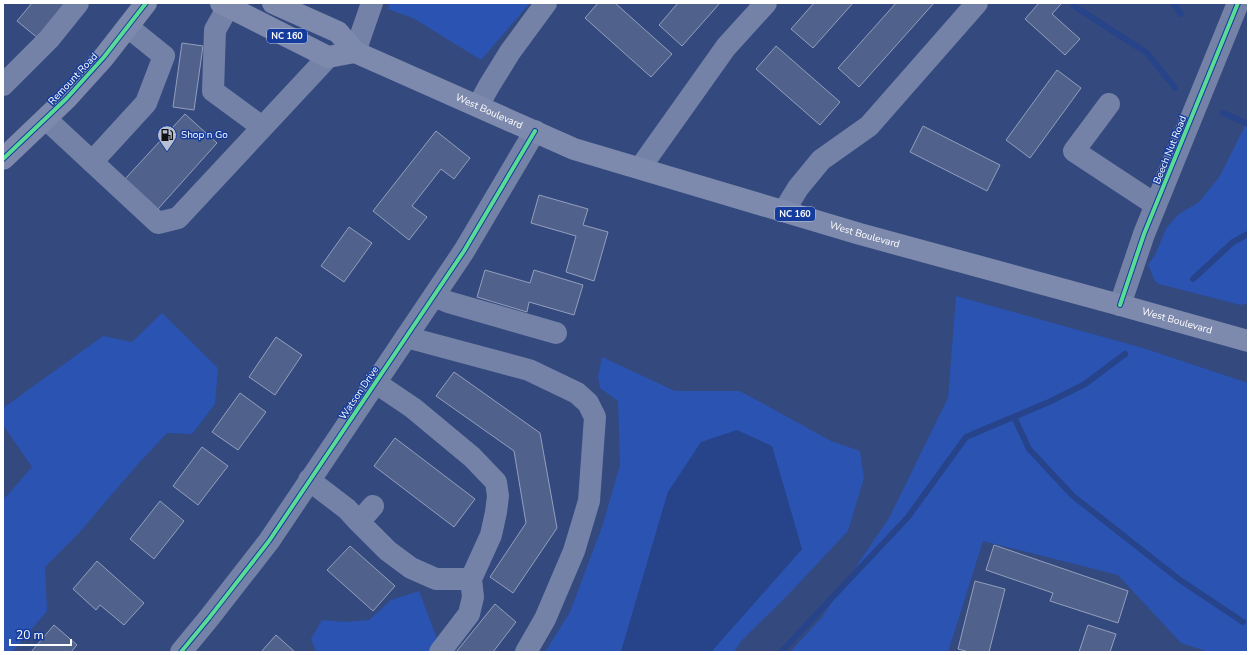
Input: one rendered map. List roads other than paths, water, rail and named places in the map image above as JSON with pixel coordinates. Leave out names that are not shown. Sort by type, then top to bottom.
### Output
[{"type":"main road","name":"Remount Road","points":[[3,159],[66,99],[96,66],[146,3]]},
{"type":"main road","name":"West Boulevard","points":[[272,3],[338,32],[355,52],[574,148],[860,234],[1248,341]]},
{"type":"main road","name":"NC 160","points":[[225,5],[328,57]]},
{"type":"main road","points":[[328,57],[355,52]]},
{"type":"street","points":[[3,85],[49,39],[78,3]]},
{"type":"street","points":[[355,52],[372,3]]},
{"type":"street","points":[[478,106],[510,52],[546,3]]},
{"type":"street","points":[[640,168],[726,47],[766,3]]},
{"type":"street","points":[[784,211],[798,188],[821,160],[869,126],[977,3]]},
{"type":"street","name":"Beech Nut Road","points":[[1120,305],[1144,234],[1238,3]]},
{"type":"street","points":[[225,5],[215,30],[213,91],[262,127]]},
{"type":"street","points":[[92,162],[146,103],[164,56],[128,27]]},
{"type":"street","points":[[46,119],[158,223],[178,218],[328,57]]},
{"type":"street","points":[[1109,104],[1074,151],[1156,205]]},
{"type":"street","name":"Watson Drive","points":[[180,652],[210,618],[269,541],[464,251],[535,131]]},
{"type":"street","points":[[434,296],[448,302],[556,333]]},
{"type":"street","points":[[406,337],[529,370],[577,393],[588,403],[595,417],[589,501],[574,551],[545,619],[526,652]]},
{"type":"street","points":[[376,383],[413,408],[472,457],[496,482],[498,496],[496,512],[491,535],[471,579],[473,597],[469,614],[440,652]]},
{"type":"street","points":[[309,480],[347,510],[366,514],[388,551],[411,568],[436,579],[471,579]]},
{"type":"waterway","points":[[1173,3],[1181,14]]},
{"type":"waterway","points":[[1074,6],[1147,53],[1175,88]]},
{"type":"waterway","points":[[1223,113],[1248,124]]},
{"type":"waterway","points":[[1193,279],[1233,242],[1248,234]]},
{"type":"waterway","points":[[781,652],[908,517],[966,437],[1049,402],[1085,384],[1125,354]]},
{"type":"waterway","points":[[1014,417],[1029,449],[1073,496],[1180,580],[1243,622]]},
{"type":"place","name":"Shop n Go","points":[[167,152]]}]
